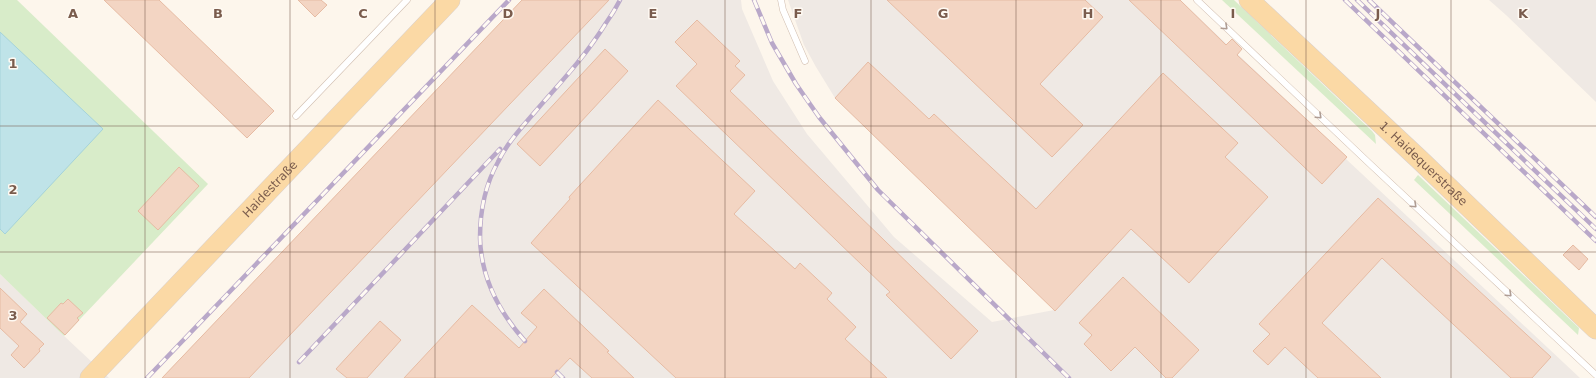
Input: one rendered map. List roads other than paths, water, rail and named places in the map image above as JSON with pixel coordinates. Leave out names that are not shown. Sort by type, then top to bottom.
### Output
[{"type":"main road","name":"Haidestraße","points":[[90,378],[450,0]]},
{"type":"main road","name":"1. Haidequerstraße","points":[[1249,0],[1420,160],[1596,329]]},
{"type":"lane","points":[[296,116],[406,0]]},
{"type":"lane","points":[[781,0],[783,10],[805,61]]},
{"type":"lane","points":[[1197,0],[1364,159],[1596,375]]},
{"type":"water","points":[[0,32],[103,129],[5,234],[0,229]]},
{"type":"railway","points":[[147,378],[509,0]]},
{"type":"railway","points":[[525,341],[507,318],[493,293],[488,280],[481,252],[480,238],[484,198],[493,171],[502,154],[523,126],[583,56],[599,34],[620,0]]},
{"type":"railway","points":[[754,0],[772,43],[796,84],[819,117],[878,190],[1069,378]]},
{"type":"railway","points":[[1345,0],[1596,241]]},
{"type":"railway","points":[[1357,0],[1596,229]]},
{"type":"railway","points":[[1369,0],[1596,217]]},
{"type":"railway","points":[[299,362],[500,149]]},
{"type":"railway","points":[[557,372],[563,378]]}]
